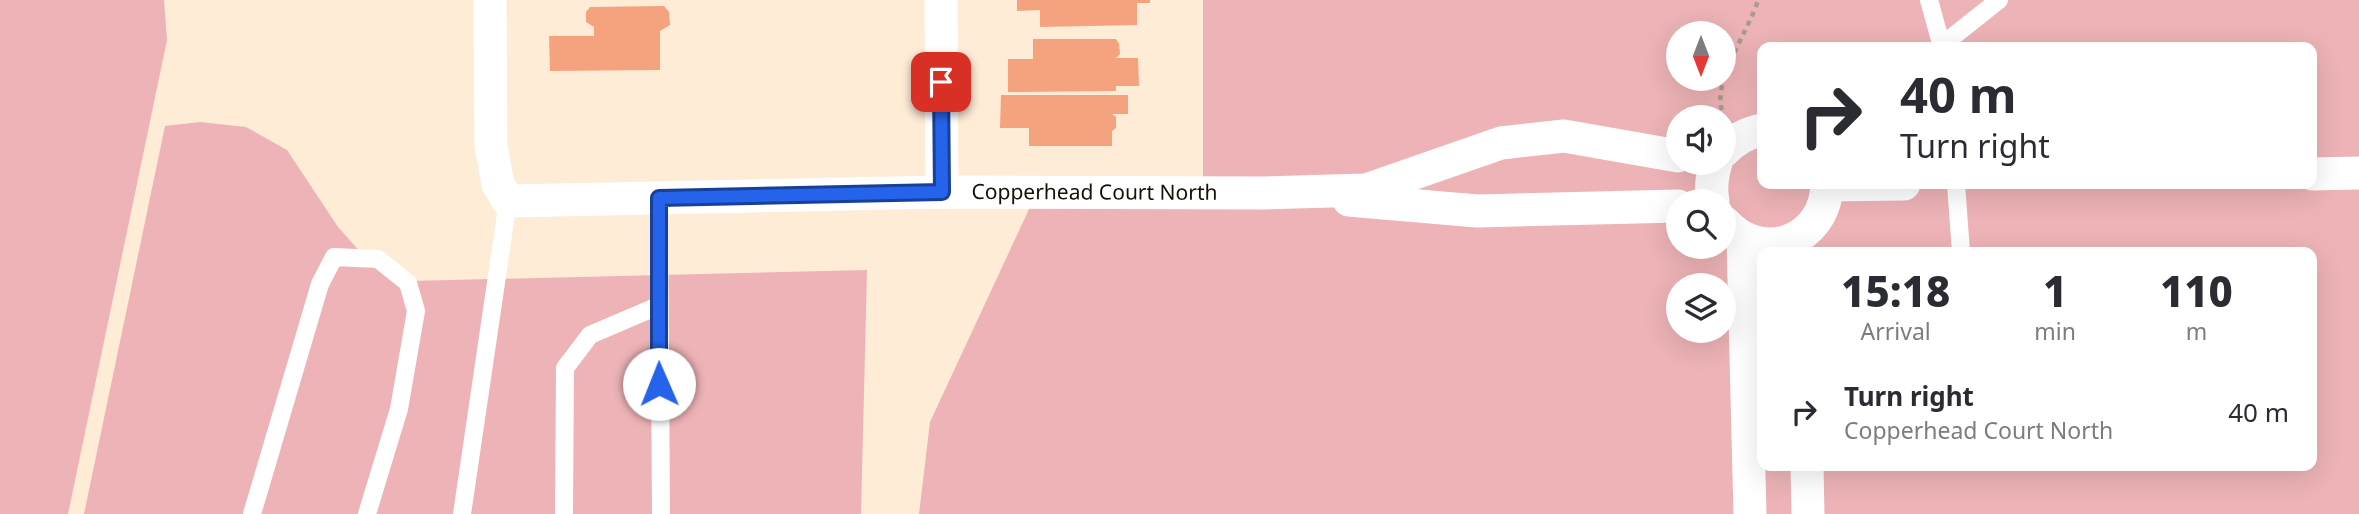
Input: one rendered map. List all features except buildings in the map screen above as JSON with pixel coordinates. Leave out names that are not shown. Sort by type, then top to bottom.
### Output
[{"type":"street","points":[[490,0],[491,146],[498,184],[508,201]]},
{"type":"street","points":[[941,0],[942,192]]},
{"type":"street","name":"Copperhead Court North","points":[[508,201],[942,192],[1263,193],[1366,190],[1501,143],[1564,136],[1666,154]]},
{"type":"street","points":[[2317,174],[2359,173]]},
{"type":"street","points":[[1736,231],[1757,243],[1799,244],[1820,214],[1826,189]]},
{"type":"street","name":"Copperhead Court North","points":[[1263,193],[1477,211],[1666,206]]},
{"type":"street","points":[[1736,259],[1750,514]]},
{"type":"street","points":[[1807,471],[1808,514]]},
{"type":"lane","points":[[1929,0],[1941,42]]},
{"type":"lane","points":[[1947,42],[1999,0]]},
{"type":"lane","points":[[1956,189],[1961,247]]},
{"type":"lane","points":[[659,198],[661,514]]},
{"type":"lane","points":[[462,514],[508,201]]},
{"type":"lane","points":[[252,514],[320,284],[334,257],[378,259],[408,283],[416,311],[399,409],[373,513]]},
{"type":"lane","points":[[564,514],[565,368],[590,335],[658,306]]},
{"type":"path","points":[[1720,105],[1718,100],[1731,60],[1758,0]]},
{"type":"shaded area","points":[[0,0],[164,0],[167,40],[68,514],[0,514]]},
{"type":"shaded area","points":[[1203,0],[2359,0],[2359,514],[919,514],[930,422],[1037,192],[1203,193]]},
{"type":"shaded area","points":[[200,122],[246,127],[287,150],[338,227],[370,263],[411,281],[867,270],[861,514],[84,514],[165,126]]},
{"type":"route","points":[[659,384],[659,198],[942,192],[941,82]]}]
